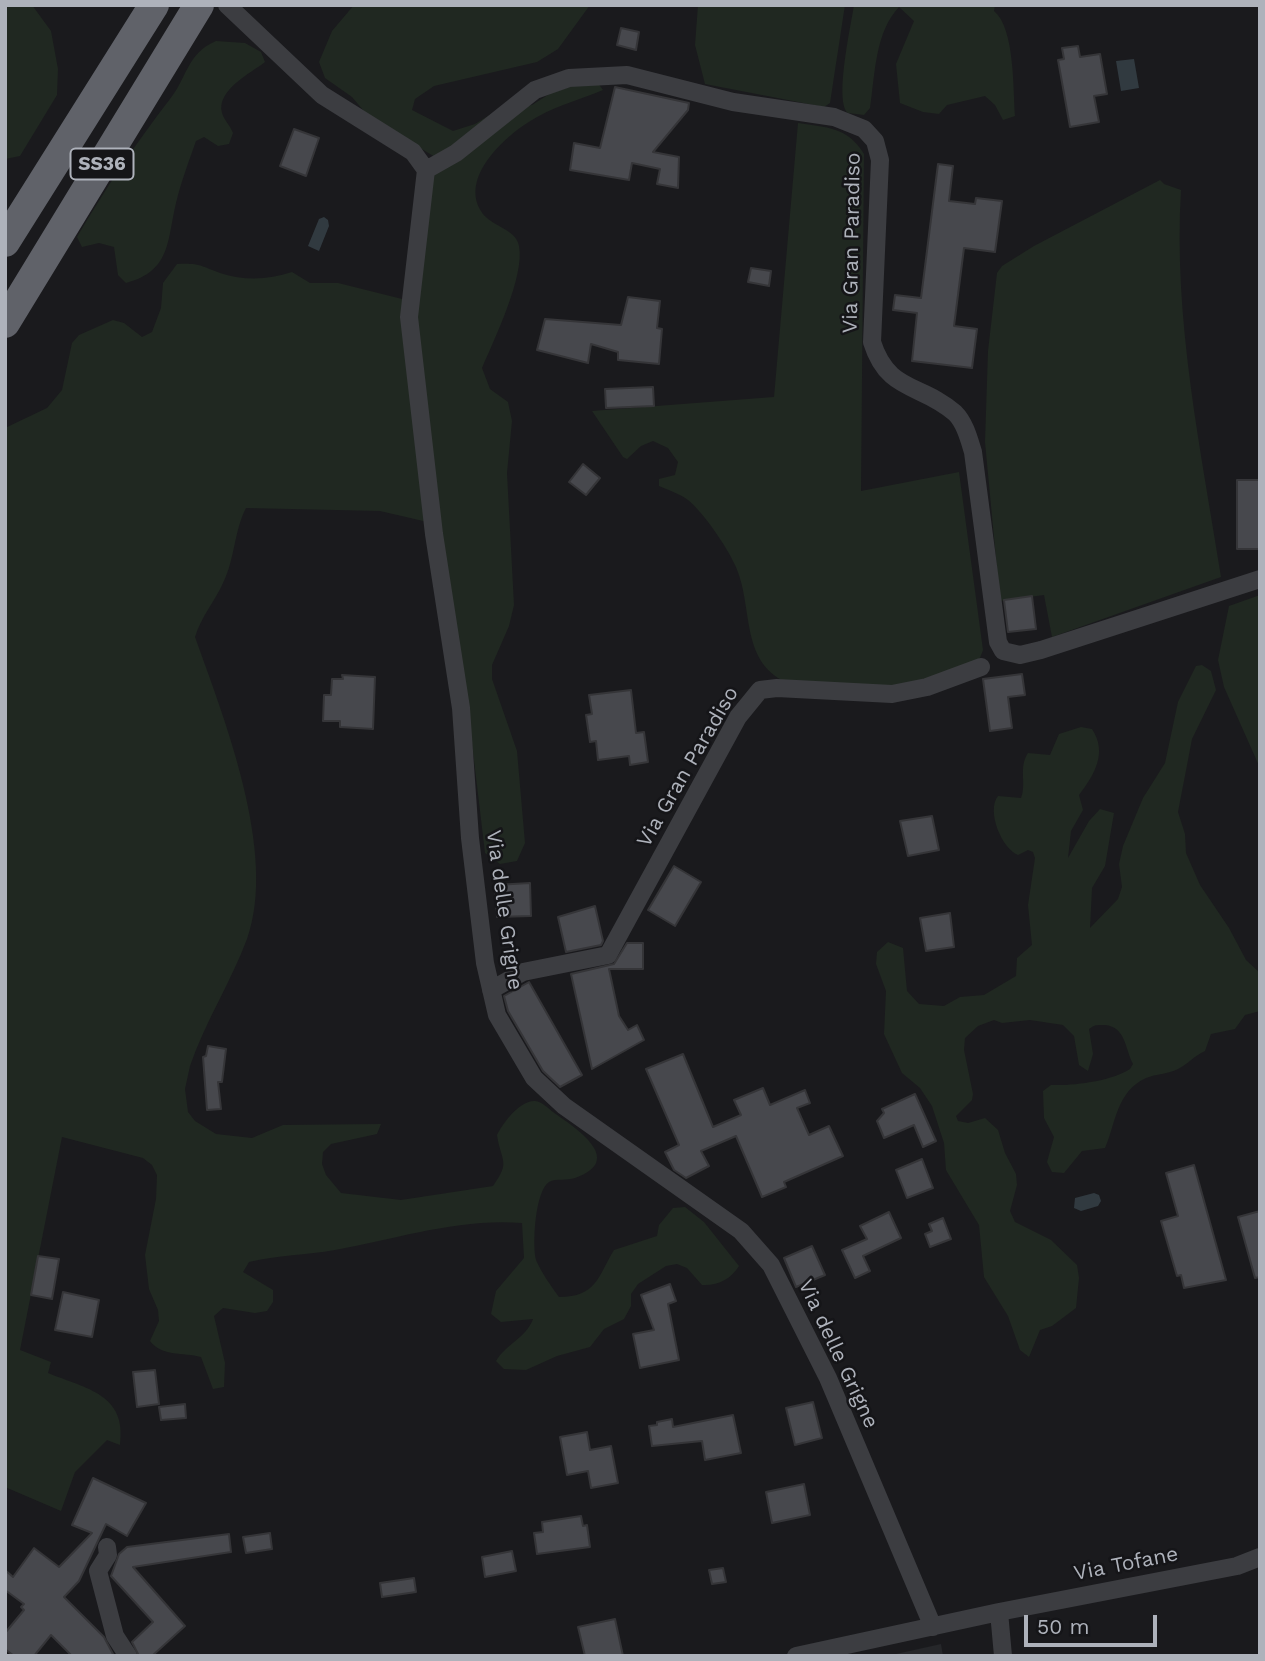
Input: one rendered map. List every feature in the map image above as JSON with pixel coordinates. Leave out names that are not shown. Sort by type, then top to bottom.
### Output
[{"type":"highway","name":"SS36","points":[[5,242],[154,5]]},
{"type":"highway","name":"SS36","points":[[5,323],[199,5]]},
{"type":"street","points":[[227,5],[322,95],[413,152],[426,170]]},
{"type":"street","name":"Via Gran Paradiso","points":[[426,170],[456,153],[535,90],[569,78],[627,75],[733,102],[834,117],[864,129],[875,141],[880,160],[872,342],[879,362],[897,381],[956,414],[966,430],[973,452],[998,642],[1003,651],[1020,655],[1041,650],[1260,579]]},
{"type":"street","name":"Via delle Grigne","points":[[426,170],[410,317],[433,534],[461,708],[470,838],[491,990],[497,1015],[534,1077],[564,1106],[741,1231],[771,1265],[828,1378],[933,1627]]},
{"type":"street","name":"Via Gran Paradiso","points":[[491,990],[523,972],[608,955],[738,717],[760,690],[778,688],[892,694],[927,687],[981,667]]},
{"type":"street","points":[[107,1547],[108,1555],[97,1571],[115,1636],[128,1656]]},
{"type":"street","name":"Via Tofane","points":[[796,1656],[999,1612],[1237,1566],[1260,1557]]},
{"type":"street","points":[[999,1612],[1003,1656]]},
{"type":"shaded area","points":[[5,5],[32,5],[51,31],[58,69],[57,95],[20,156],[5,159]]},
{"type":"shaded area","points":[[354,5],[590,5],[558,49],[537,62],[434,86],[415,99],[412,110],[453,131],[475,124],[496,111],[532,105],[551,93],[595,79],[603,90],[547,112],[527,123],[502,143],[491,156],[477,183],[476,197],[481,211],[513,235],[519,246],[520,259],[501,325],[482,368],[490,389],[508,402],[512,421],[507,473],[514,605],[509,626],[492,665],[492,679],[517,751],[525,843],[517,861],[500,864],[485,853],[466,693],[432,523],[380,511],[246,508],[227,574],[195,637],[220,706],[244,786],[256,867],[255,905],[241,955],[190,1066],[185,1089],[188,1112],[195,1121],[216,1134],[252,1138],[283,1125],[381,1124],[377,1134],[331,1144],[323,1152],[322,1164],[326,1175],[341,1193],[401,1200],[493,1186],[503,1166],[497,1135],[518,1108],[535,1101],[545,1105],[573,1126],[596,1153],[596,1162],[590,1171],[575,1178],[549,1182],[540,1196],[534,1243],[536,1260],[559,1297],[572,1296],[589,1289],[600,1276],[614,1250],[657,1236],[659,1225],[673,1208],[685,1207],[704,1222],[739,1266],[724,1281],[702,1285],[687,1268],[677,1264],[666,1266],[638,1284],[631,1294],[631,1306],[624,1319],[604,1329],[590,1347],[557,1356],[526,1370],[504,1369],[496,1361],[526,1331],[533,1319],[501,1322],[491,1314],[496,1291],[524,1258],[522,1223],[451,1226],[335,1250],[249,1262],[243,1272],[273,1290],[273,1302],[267,1311],[255,1313],[223,1308],[214,1316],[225,1363],[224,1387],[213,1389],[201,1357],[160,1350],[150,1341],[159,1321],[158,1310],[149,1289],[145,1255],[156,1199],[157,1175],[152,1165],[143,1158],[62,1137],[20,1350],[51,1362],[48,1373],[101,1396],[111,1404],[121,1428],[120,1445],[107,1440],[75,1472],[61,1511],[5,1487],[5,428],[47,408],[62,390],[72,343],[79,335],[113,320],[124,323],[142,337],[152,332],[161,308],[163,283],[177,264],[196,265],[229,276],[247,278],[274,277],[292,272],[310,283],[338,283],[410,301],[435,157],[369,117],[352,97],[325,78],[319,62],[332,31]]},
{"type":"shaded area","points":[[698,5],[845,5],[830,103],[824,107],[705,84],[695,45]]},
{"type":"shaded area","points":[[854,5],[995,5],[994,11],[1001,19],[1009,45],[1015,116],[1003,120],[995,105],[985,96],[947,105],[939,114],[923,112],[900,103],[896,64],[914,21],[899,7],[891,17],[881,41],[870,108],[864,115],[848,113],[844,106],[843,79]]},
{"type":"shaded area","points":[[216,41],[245,43],[261,52],[265,62],[236,83],[224,97],[222,113],[233,133],[229,144],[218,146],[204,137],[196,141],[178,195],[168,242],[159,262],[141,278],[126,283],[118,275],[114,247],[99,243],[82,247],[77,237],[121,166],[176,91],[193,59],[206,46]]},
{"type":"shaded area","points":[[1134,59],[1139,88],[1121,91],[1116,61]]},
{"type":"shaded area","points":[[798,123],[843,133],[851,138],[864,154],[861,491],[959,472],[983,650],[978,663],[891,691],[786,682],[771,673],[754,646],[741,581],[726,549],[707,521],[688,500],[659,486],[659,479],[675,475],[678,462],[668,448],[653,441],[641,446],[627,459],[623,457],[592,411],[774,397]]},
{"type":"shaded area","points":[[1160,180],[1181,190],[1181,287],[1185,336],[1197,433],[1221,577],[1052,637],[1044,595],[1000,601],[985,442],[988,351],[997,273],[1002,266],[1034,246]]},
{"type":"shaded area","points":[[324,217],[329,226],[319,251],[308,246],[319,219]]},
{"type":"shaded area","points":[[1260,595],[1260,768],[1224,687],[1218,660],[1229,606]]},
{"type":"shaded area","points":[[1202,665],[1211,671],[1216,690],[1192,739],[1178,812],[1185,834],[1186,853],[1200,885],[1229,928],[1246,960],[1260,973],[1260,1011],[1245,1015],[1235,1029],[1211,1034],[1205,1051],[1182,1067],[1146,1078],[1136,1084],[1128,1091],[1118,1109],[1105,1148],[1082,1151],[1064,1173],[1052,1172],[1047,1162],[1054,1137],[1044,1118],[1043,1091],[1051,1085],[1092,1082],[1130,1069],[1133,1064],[1121,1034],[1105,1025],[1089,1029],[1093,1054],[1088,1071],[1079,1065],[1074,1036],[1063,1025],[1030,1020],[1002,1023],[994,1020],[978,1026],[965,1038],[964,1050],[973,1094],[972,1100],[956,1116],[958,1121],[968,1123],[985,1118],[998,1130],[1005,1153],[1016,1174],[1017,1185],[1010,1211],[1015,1222],[1051,1240],[1077,1265],[1079,1278],[1076,1308],[1052,1326],[1040,1330],[1029,1357],[1020,1350],[1008,1316],[984,1277],[979,1225],[946,1170],[944,1143],[932,1106],[920,1088],[902,1073],[884,1034],[886,991],[876,964],[877,952],[888,942],[903,948],[907,991],[919,1004],[944,1006],[960,997],[984,995],[1016,976],[1017,958],[1032,945],[1028,905],[1035,858],[1033,852],[1028,850],[1018,855],[1006,845],[995,820],[995,803],[998,796],[1021,798],[1024,764],[1028,753],[1050,755],[1059,734],[1081,727],[1092,729],[1097,738],[1099,755],[1090,780],[1079,795],[1083,810],[1071,831],[1068,858],[1089,821],[1100,809],[1114,813],[1105,866],[1092,888],[1090,928],[1118,899],[1122,887],[1119,864],[1123,846],[1143,798],[1165,763],[1178,702],[1196,666]]},
{"type":"shaded area","points":[[1094,1193],[1099,1195],[1101,1201],[1098,1206],[1081,1211],[1074,1208],[1075,1198]]},
{"type":"shaded area","points":[[941,1644],[943,1656],[887,1656]]},
{"type":"building","points":[[621,28],[639,32],[636,50],[617,45]]},
{"type":"building","points":[[1078,46],[1080,57],[1100,54],[1107,94],[1094,96],[1099,122],[1070,127],[1058,60],[1064,59],[1062,48]]},
{"type":"building","points":[[615,87],[689,103],[688,110],[653,152],[679,157],[678,188],[657,184],[660,169],[632,163],[629,180],[570,170],[574,143],[600,148]]},
{"type":"building","points":[[294,129],[319,138],[306,176],[280,166]]},
{"type":"building","points":[[938,164],[953,166],[949,201],[975,204],[976,198],[1002,201],[995,252],[964,248],[954,326],[977,329],[972,368],[912,361],[917,313],[893,310],[895,295],[921,298]]},
{"type":"building","points":[[751,268],[771,271],[769,286],[748,282]]},
{"type":"building","points":[[628,297],[660,301],[657,328],[662,329],[659,364],[618,360],[618,352],[591,344],[588,363],[537,350],[545,319],[621,325]]},
{"type":"building","points":[[653,387],[654,406],[606,408],[605,389]]},
{"type":"building","points":[[583,464],[600,478],[586,495],[569,482]]},
{"type":"building","points":[[1237,480],[1260,480],[1260,549],[1237,549]]},
{"type":"building","points":[[1032,596],[1036,629],[1008,632],[1004,600]]},
{"type":"building","points":[[1022,674],[1025,695],[1008,697],[1012,728],[990,731],[983,679]]},
{"type":"building","points":[[342,675],[375,677],[373,729],[340,727],[340,721],[323,721],[324,695],[331,695],[332,679],[343,679]]},
{"type":"building","points":[[631,690],[636,733],[644,732],[648,762],[630,765],[629,756],[598,760],[596,741],[590,742],[586,715],[592,714],[589,695]]},
{"type":"building","points":[[932,816],[939,850],[908,856],[900,821]]},
{"type":"building","points":[[674,866],[701,882],[675,926],[648,910]]},
{"type":"building","points":[[530,883],[531,916],[497,917],[495,885]]},
{"type":"building","points":[[595,906],[603,941],[601,945],[566,952],[558,917]]},
{"type":"building","points":[[950,913],[954,947],[926,951],[920,918]]},
{"type":"building","points":[[627,943],[643,943],[643,969],[609,969],[619,1016],[628,1030],[637,1025],[644,1040],[592,1069],[571,974],[614,964]]},
{"type":"building","points":[[529,982],[582,1075],[560,1087],[543,1071],[508,1011],[504,996]]},
{"type":"building","points":[[208,1046],[226,1049],[222,1082],[218,1082],[221,1109],[207,1110],[203,1057],[206,1056]]},
{"type":"building","points":[[683,1054],[713,1127],[741,1115],[734,1100],[763,1088],[770,1105],[805,1090],[810,1103],[797,1108],[809,1135],[829,1126],[843,1156],[784,1182],[786,1187],[762,1197],[736,1136],[701,1151],[709,1166],[686,1178],[674,1170],[665,1152],[679,1145],[646,1069]]},
{"type":"building","points":[[915,1094],[936,1141],[923,1147],[914,1125],[884,1138],[877,1121],[884,1113],[882,1109]]},
{"type":"building","points":[[922,1159],[933,1188],[907,1198],[896,1170]]},
{"type":"building","points":[[1194,1165],[1226,1280],[1184,1288],[1181,1275],[1177,1276],[1161,1221],[1178,1216],[1166,1173]]},
{"type":"building","points":[[1260,1211],[1260,1277],[1255,1278],[1238,1217]]},
{"type":"building","points":[[889,1212],[901,1238],[863,1256],[870,1271],[855,1278],[842,1250],[867,1239],[860,1226]]},
{"type":"building","points":[[943,1218],[951,1239],[930,1247],[925,1234],[932,1231],[929,1224]]},
{"type":"building","points":[[812,1246],[825,1275],[796,1287],[784,1258]]},
{"type":"building","points":[[38,1256],[59,1259],[52,1299],[31,1295]]},
{"type":"building","points":[[670,1284],[676,1301],[668,1304],[679,1360],[640,1368],[633,1334],[654,1330],[641,1295]]},
{"type":"building","points":[[63,1292],[99,1300],[92,1337],[55,1330]]},
{"type":"building","points":[[155,1370],[159,1404],[137,1407],[133,1372]]},
{"type":"building","points":[[813,1402],[822,1438],[795,1445],[786,1408]]},
{"type":"building","points":[[185,1404],[186,1418],[161,1420],[159,1407]]},
{"type":"building","points":[[733,1415],[741,1453],[705,1460],[702,1441],[652,1446],[649,1426],[657,1425],[657,1422],[672,1419],[673,1427]]},
{"type":"building","points":[[587,1432],[590,1450],[611,1446],[618,1483],[591,1488],[588,1471],[567,1475],[560,1437]]},
{"type":"building","points":[[93,1478],[146,1503],[127,1536],[106,1524],[79,1581],[64,1597],[104,1637],[114,1656],[72,1656],[51,1635],[34,1656],[14,1656],[5,1649],[5,1633],[24,1610],[21,1607],[24,1604],[5,1590],[5,1570],[13,1577],[34,1548],[59,1567],[92,1533],[72,1525]]},
{"type":"building","points":[[804,1484],[810,1515],[772,1523],[766,1492]]},
{"type":"building","points":[[581,1516],[583,1526],[587,1525],[590,1547],[537,1554],[534,1533],[543,1532],[542,1522]]},
{"type":"building","points":[[270,1533],[272,1549],[246,1553],[243,1537]]},
{"type":"building","points":[[229,1534],[231,1552],[133,1567],[185,1626],[152,1656],[139,1656],[132,1642],[153,1622],[111,1576],[119,1554],[127,1547]]},
{"type":"building","points":[[512,1551],[516,1571],[485,1577],[482,1557]]},
{"type":"building","points":[[723,1568],[726,1582],[712,1584],[709,1570]]},
{"type":"building","points":[[414,1578],[416,1592],[382,1597],[380,1583]]},
{"type":"building","points":[[615,1619],[623,1656],[585,1656],[578,1627]]}]
